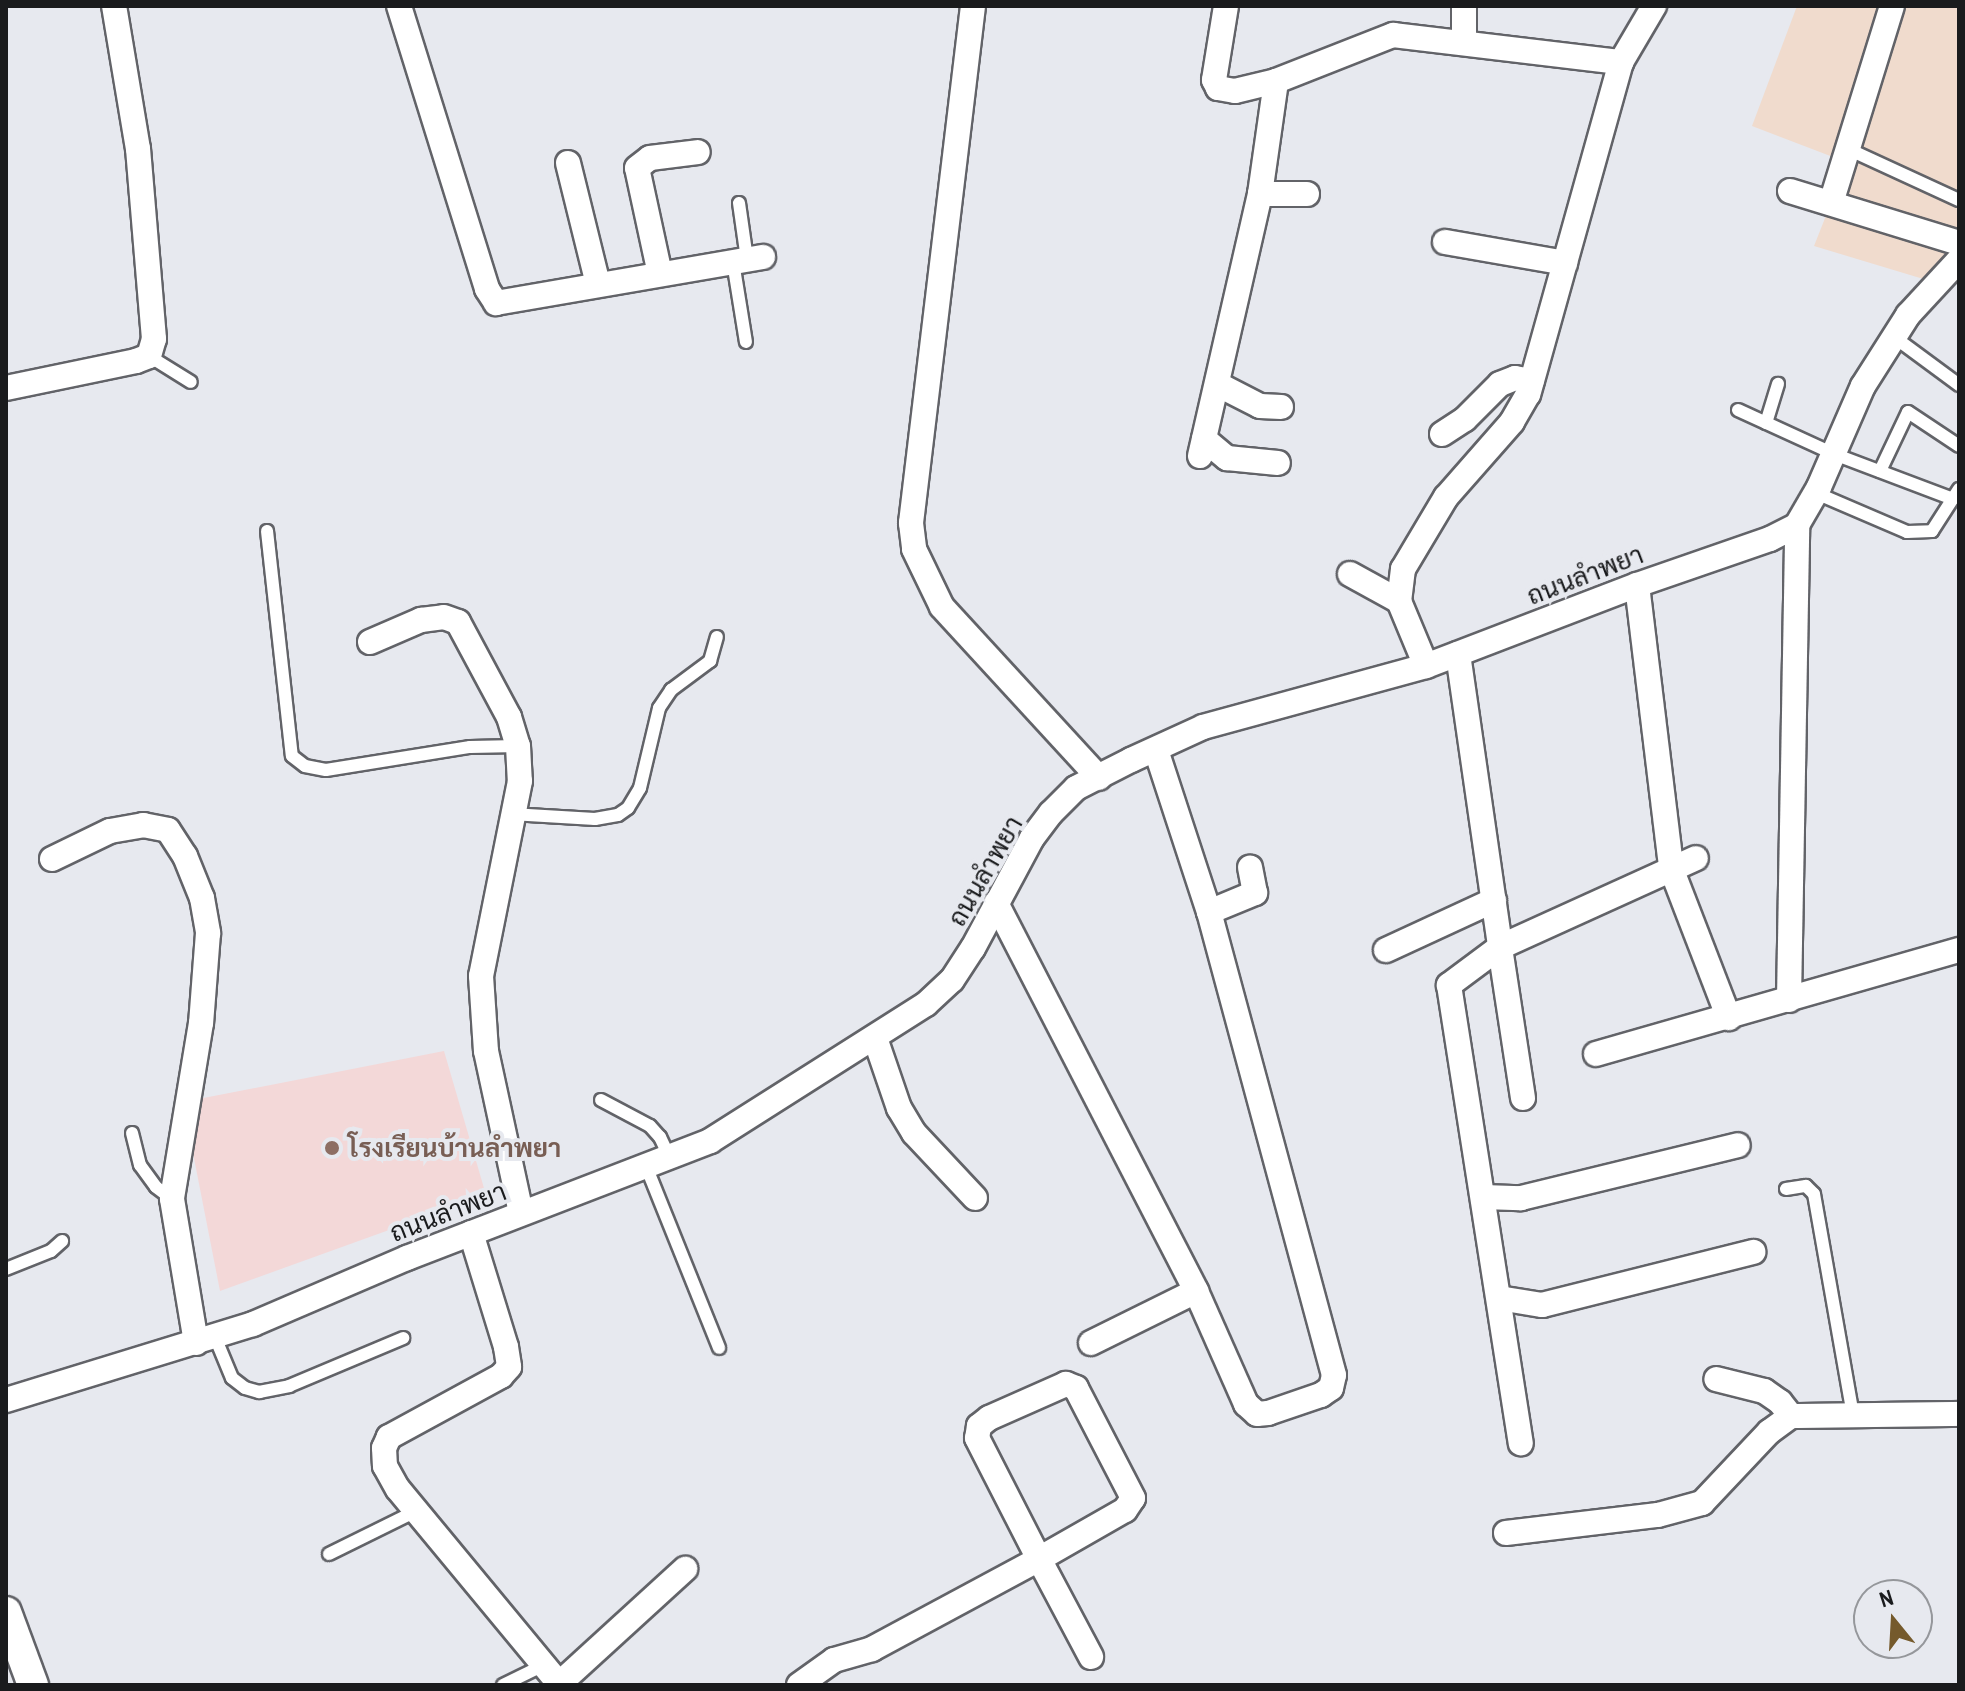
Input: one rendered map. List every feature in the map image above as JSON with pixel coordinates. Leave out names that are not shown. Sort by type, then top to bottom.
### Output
[{"type":"street","points":[[6,388],[149,356],[154,339],[138,149],[114,6]]},
{"type":"street","points":[[399,6],[490,297],[496,303],[507,304],[598,284],[748,259]]},
{"type":"street","points":[[973,6],[911,523],[914,549],[942,607],[1099,778]]},
{"type":"street","points":[[1226,6],[1216,66],[1218,88],[1235,91],[1276,81],[1393,35],[1621,62]]},
{"type":"street","points":[[1464,6],[1464,42]]},
{"type":"street","points":[[1426,666],[1399,601],[1403,569],[1446,497],[1512,422],[1532,381],[1621,62],[1654,6]]},
{"type":"street","points":[[1831,203],[1892,6]]},
{"type":"street","points":[[1276,81],[1260,194],[1202,448],[1227,458],[1278,463]]},
{"type":"street","points":[[660,274],[637,168],[650,158],[698,152]]},
{"type":"street","points":[[568,163],[598,284]]},
{"type":"street","points":[[1790,191],[1959,243]]},
{"type":"street","points":[[1260,194],[1307,194]]},
{"type":"street","points":[[1445,242],[1565,263]]},
{"type":"street","points":[[1789,1000],[1797,525],[1816,493],[1863,386],[1908,315],[1959,260]]},
{"type":"street","points":[[1442,434],[1465,419],[1500,384],[1515,378],[1532,381]]},
{"type":"street","points":[[1217,384],[1260,406],[1281,407]]},
{"type":"street","name":"ถนนลำพยา","points":[[6,1400],[205,1340],[710,1141],[875,1038],[926,1004],[952,980],[1032,838],[1076,788],[1203,727],[1426,666],[1637,585],[1770,539],[1797,525]]},
{"type":"street","points":[[1350,574],[1399,601]]},
{"type":"street","points":[[1637,585],[1671,868],[1729,1018]]},
{"type":"street","points":[[370,642],[421,620],[444,617],[458,622],[509,717],[518,746],[520,781],[481,976],[486,1051],[521,1213]]},
{"type":"street","points":[[1458,654],[1523,1098]]},
{"type":"street","points":[[996,903],[1196,1291],[1246,1404],[1257,1414],[1321,1395],[1331,1388],[1334,1375],[1209,912],[1156,750]]},
{"type":"street","points":[[52,859],[110,831],[143,825],[168,830],[185,856],[202,898],[208,933],[201,1023],[172,1199],[205,1340]]},
{"type":"street","points":[[1521,1443],[1449,985],[1500,947],[1696,858]]},
{"type":"street","points":[[1209,912],[1255,893],[1250,867]]},
{"type":"street","points":[[1386,950],[1494,900]]},
{"type":"street","points":[[1596,1054],[1959,950]]},
{"type":"street","points":[[875,1038],[899,1108],[914,1133],[975,1198]]},
{"type":"street","points":[[1483,1197],[1521,1198],[1738,1145]]},
{"type":"street","points":[[471,1233],[506,1347],[509,1367],[501,1376],[389,1437],[384,1448],[385,1466],[416,1511],[554,1678],[685,1569]]},
{"type":"street","points":[[1499,1298],[1542,1305],[1753,1252]]},
{"type":"street","points":[[1091,1343],[1196,1291]]},
{"type":"street","points":[[1716,1379],[1764,1391],[1780,1402],[1791,1416]]},
{"type":"street","points":[[799,1685],[834,1660],[872,1649],[1039,1559],[1125,1510],[1133,1498],[1076,1388],[1066,1384],[989,1418],[979,1426],[977,1438],[1039,1559],[1091,1657]]},
{"type":"street","points":[[1506,1533],[1658,1515],[1702,1503],[1769,1432],[1791,1416],[1959,1414]]},
{"type":"street","points":[[6,1612],[33,1685]]},
{"type":"lane","points":[[1848,149],[1959,200]]},
{"type":"lane","points":[[739,203],[748,259],[746,342]]},
{"type":"lane","points":[[1894,337],[1959,385]]},
{"type":"lane","points":[[149,356],[191,382]]},
{"type":"lane","points":[[1766,423],[1778,384]]},
{"type":"lane","points":[[1738,410],[1834,454],[1956,494],[1932,531],[1907,532],[1816,493]]},
{"type":"lane","points":[[1880,471],[1908,412],[1959,446]]},
{"type":"lane","points":[[267,531],[292,756],[305,766],[326,770],[470,747],[518,746]]},
{"type":"lane","points":[[511,814],[595,819],[618,815],[628,808],[640,788],[659,708],[671,690],[710,661],[717,637]]},
{"type":"lane","points":[[601,1100],[650,1126],[660,1137],[669,1156]]},
{"type":"lane","points":[[132,1133],[140,1165],[156,1187],[172,1199]]},
{"type":"lane","points":[[646,1166],[719,1348]]},
{"type":"lane","points":[[1786,1189],[1806,1186],[1814,1194],[1853,1416]]},
{"type":"lane","points":[[6,1269],[51,1251],[62,1241]]},
{"type":"lane","points":[[205,1340],[232,1378],[245,1388],[259,1392],[289,1386],[403,1338]]},
{"type":"lane","points":[[329,1554],[416,1511]]},
{"type":"lane","points":[[503,1685],[554,1678]]},
{"type":"shaded area","points":[[1797,6],[1879,6],[1833,157],[1752,126]]},
{"type":"shaded area","points":[[1892,6],[1959,6],[1959,257],[1930,281],[1814,246],[1831,203]]},
{"type":"shaded area","name":"โรงเรียนบ้านลำพยา","points":[[444,1051],[486,1195],[220,1291],[183,1102]]},
{"type":"place","name":"โรงเรียนบ้านลำพยา","points":[[332,1148]]}]
